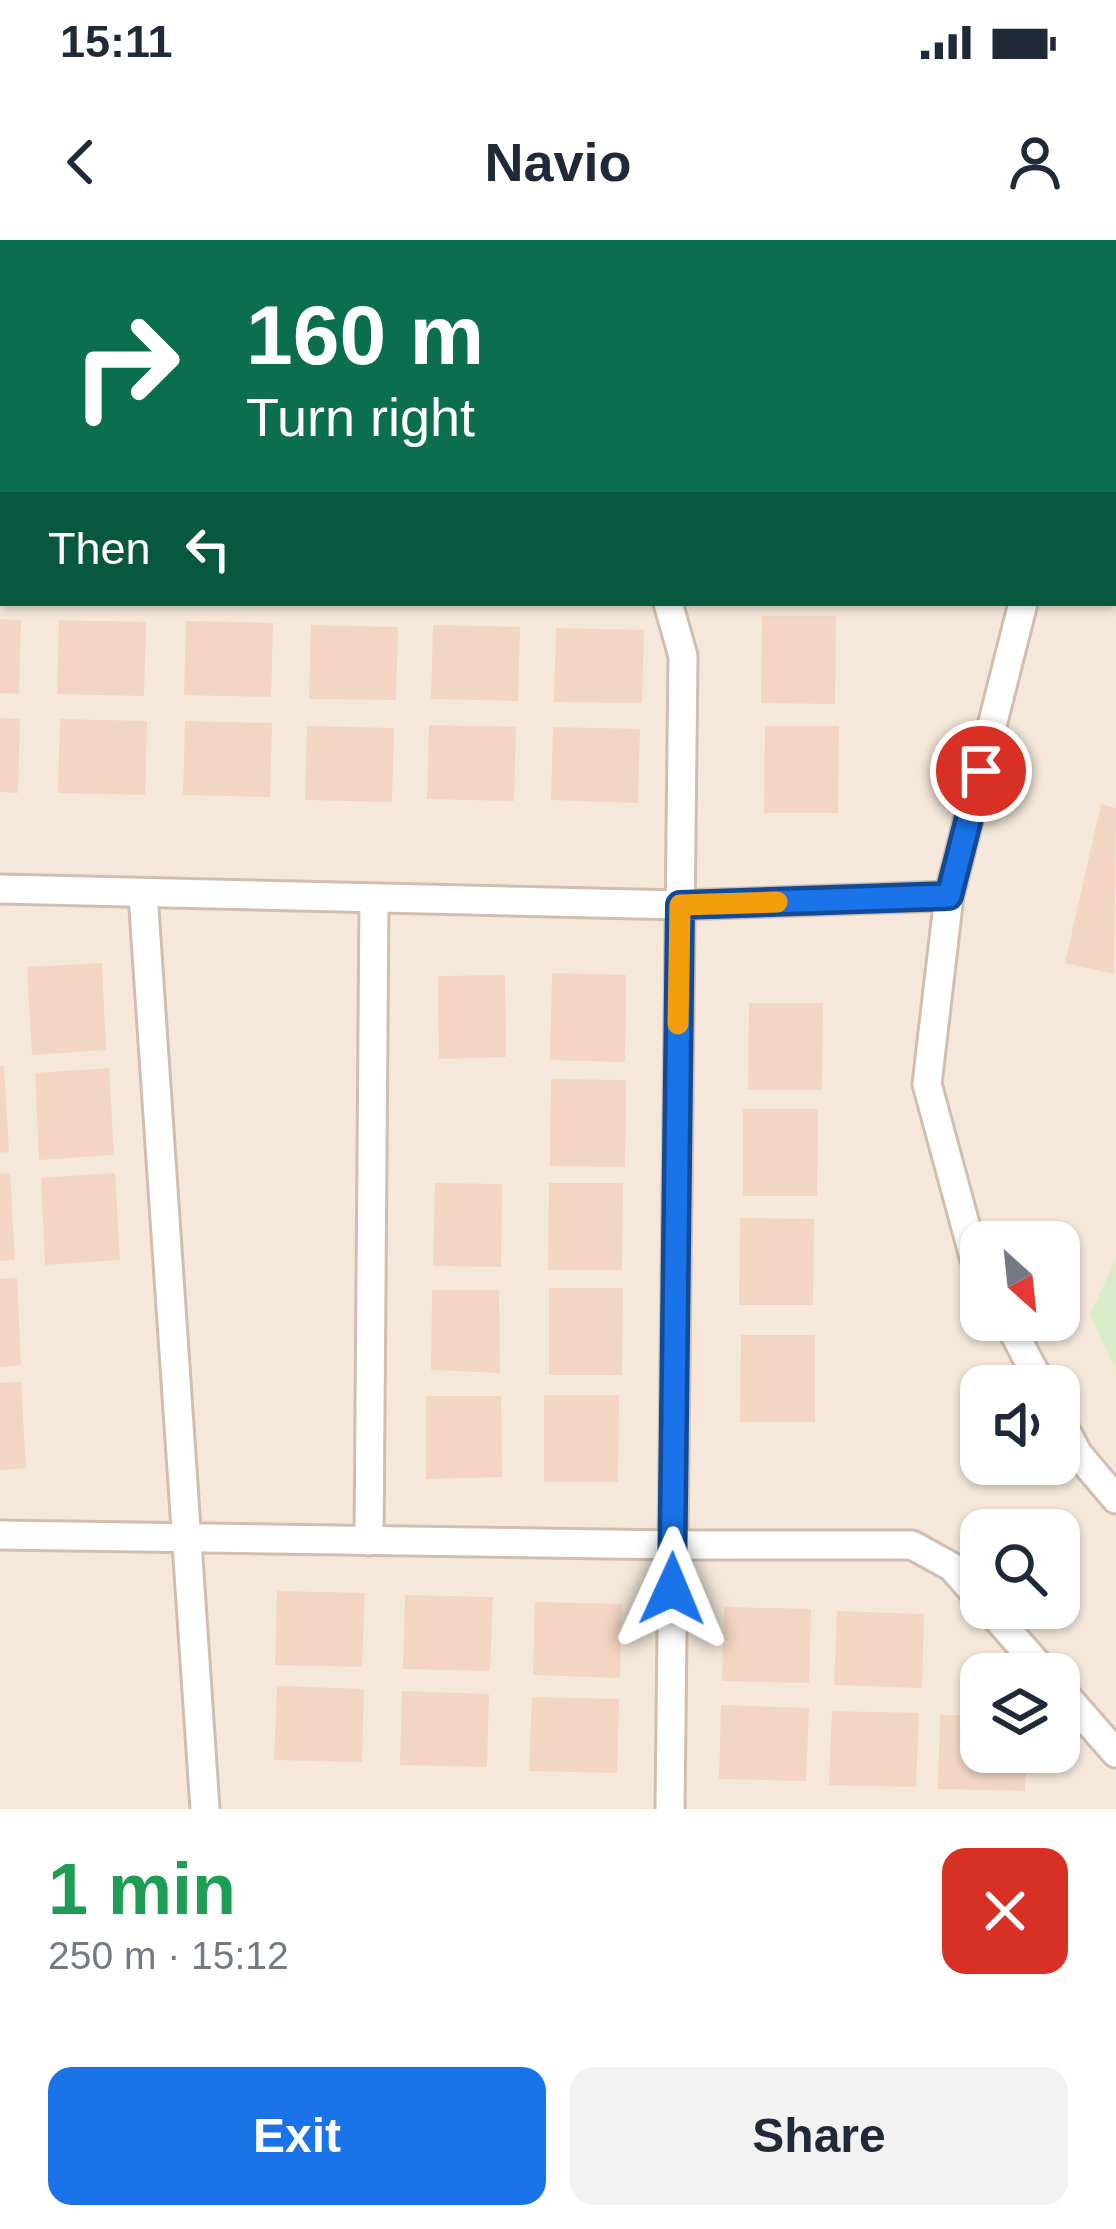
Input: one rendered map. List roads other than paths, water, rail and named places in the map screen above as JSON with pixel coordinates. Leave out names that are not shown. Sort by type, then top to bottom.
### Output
[{"type":"street","points":[[669,606],[683,656],[670,1809]]},
{"type":"street","points":[[964,1221],[926,1084],[949,896],[1022,606]]},
{"type":"street","points":[[0,889],[680,905],[949,896]]},
{"type":"street","points":[[143,894],[205,1809]]},
{"type":"street","points":[[369,1541],[374,899]]},
{"type":"street","points":[[1080,1456],[1116,1499]]},
{"type":"street","points":[[0,1535],[912,1545],[943,1559],[960,1577]]},
{"type":"street","points":[[1006,1629],[1028,1653]]},
{"type":"street","points":[[1080,1712],[1116,1753]]}]
